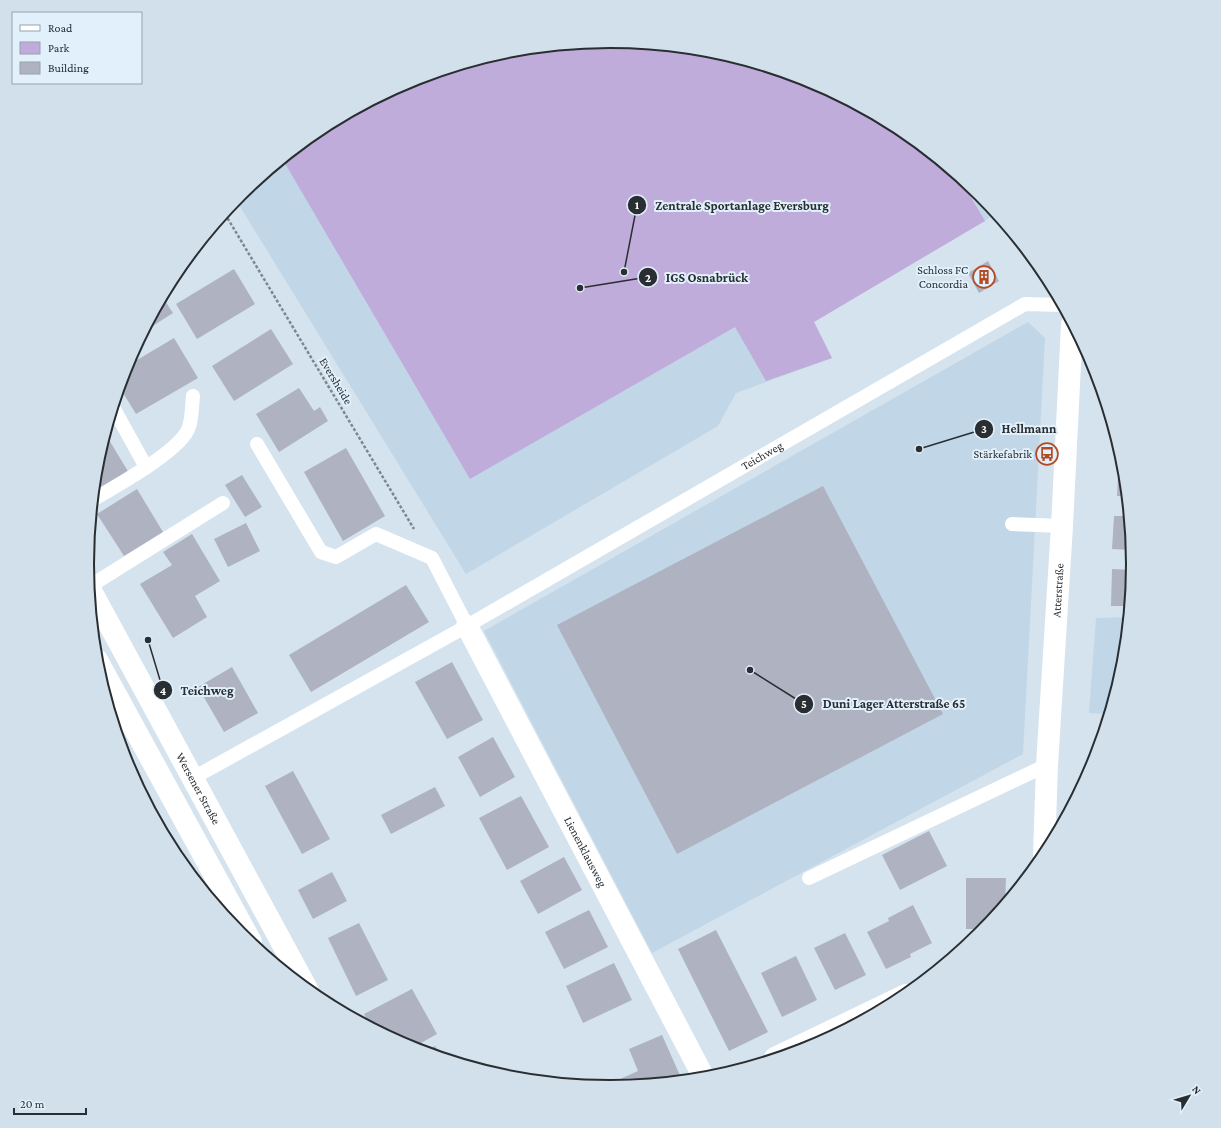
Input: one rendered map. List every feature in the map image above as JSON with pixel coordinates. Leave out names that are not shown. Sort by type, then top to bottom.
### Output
[{"type":"street","name":"Atterstraße","points":[[1044,844],[1047,765],[1062,526],[1072,333]]},
{"type":"street","name":"Wersener Straße","points":[[96,599],[300,976]]},
{"type":"street","name":"Lienenklausweg","points":[[467,626],[701,1072]]},
{"type":"street","points":[[107,679],[241,923]]},
{"type":"lane","name":"Teichweg","points":[[193,778],[467,626],[1025,304],[1056,305]]},
{"type":"lane","points":[[99,496],[174,448],[189,428],[193,396]]},
{"type":"lane","points":[[117,414],[146,467]]},
{"type":"lane","points":[[257,444],[321,552],[336,557],[376,534],[432,558],[467,626]]},
{"type":"lane","points":[[95,585],[223,503]]},
{"type":"lane","points":[[1012,524],[1062,526]]},
{"type":"lane","points":[[809,878],[1047,765]]},
{"type":"path","name":"Eversheide","points":[[228,219],[432,558]]},
{"type":"shaded area","points":[[577,49],[644,49],[678,52],[711,58],[776,75],[839,101],[897,135],[925,155],[951,176],[991,216],[814,322],[832,358],[736,393],[718,426],[466,574],[240,206],[270,176],[296,155],[324,135],[365,111],[463,70],[510,58],[543,52]]},
{"type":"shaded area","points":[[1028,322],[1045,338],[1023,754],[652,953],[484,631]]},
{"type":"shaded area","points":[[1123,617],[1117,665],[1104,714],[1089,713],[1096,618]]},
{"type":"green space","points":[[610,48],[644,49],[678,52],[711,58],[776,75],[808,87],[839,101],[868,117],[897,135],[951,176],[968,192],[985,221],[814,322],[832,358],[766,381],[735,327],[470,479],[285,164],[324,135],[382,101],[445,75],[510,58],[543,52]]},
{"type":"building","name":"Schloss FC Concordia","points":[[988,261],[999,281],[979,293],[968,273]]},
{"type":"building","points":[[234,269],[255,304],[197,339],[176,304]]},
{"type":"building","points":[[166,303],[173,313],[154,325]]},
{"type":"building","points":[[271,329],[293,364],[234,401],[212,366]]},
{"type":"building","points":[[174,338],[198,378],[136,414],[124,394],[137,360]]},
{"type":"building","points":[[299,388],[314,411],[320,407],[328,421],[279,452],[256,414]]},
{"type":"building","points":[[109,441],[129,473],[100,491]]},
{"type":"building","points":[[346,448],[385,516],[343,541],[304,472]]},
{"type":"building","points":[[1118,472],[1122,496],[1117,496]]},
{"type":"building","points":[[242,475],[262,507],[245,517],[225,485]]},
{"type":"building","points":[[823,486],[943,714],[677,854],[557,625]]},
{"type":"building","points":[[137,489],[163,532],[124,556],[97,514]]},
{"type":"building","points":[[1114,516],[1124,516],[1126,550],[1112,549]]},
{"type":"building","points":[[246,523],[260,551],[228,567],[214,539]]},
{"type":"building","points":[[192,534],[220,581],[195,596],[207,617],[173,638],[140,584],[172,565],[163,552]]},
{"type":"building","points":[[1112,569],[1126,570],[1124,606],[1111,606]]},
{"type":"building","points":[[406,585],[429,622],[311,692],[289,655]]},
{"type":"building","points":[[452,662],[483,720],[447,739],[415,682]]},
{"type":"building","points":[[232,667],[258,713],[224,732],[198,687]]},
{"type":"building","points":[[493,737],[515,777],[480,797],[458,757]]},
{"type":"building","points":[[293,771],[330,839],[302,854],[265,786]]},
{"type":"building","points":[[435,787],[445,806],[391,834],[381,815]]},
{"type":"building","points":[[521,796],[549,847],[507,870],[479,818]]},
{"type":"building","points":[[929,831],[947,866],[900,890],[882,855]]},
{"type":"building","points":[[564,857],[582,890],[538,914],[520,881]]},
{"type":"building","points":[[332,872],[347,901],[313,919],[298,890]]},
{"type":"building","points":[[966,878],[1006,878],[1005,895],[975,929],[966,929]]},
{"type":"building","points":[[913,905],[932,943],[910,954],[911,957],[886,969],[867,932],[889,921],[888,918]]},
{"type":"building","points":[[589,910],[608,947],[564,969],[545,932]]},
{"type":"building","points":[[359,923],[388,980],[356,996],[328,938]]},
{"type":"building","points":[[716,930],[768,1032],[729,1051],[678,949]]},
{"type":"building","points":[[845,933],[866,975],[835,990],[814,948]]},
{"type":"building","points":[[796,956],[817,1000],[782,1017],[761,973]]},
{"type":"building","points":[[614,963],[632,1000],[583,1023],[566,986]]},
{"type":"building","points":[[412,989],[437,1034],[420,1044],[382,1027],[366,1019],[364,1014]]},
{"type":"building","points":[[662,1035],[680,1076],[619,1080],[638,1071],[629,1049]]},
{"type":"building","points":[[435,1046],[438,1050],[431,1048]]},
{"type":"place","name":"Zentrale Sportanlage Eversburg","points":[[624,272]]},
{"type":"place","name":"Schloss FC Concordia","points":[[984,277]]},
{"type":"place","name":"IGS Osnabrück","points":[[580,288]]},
{"type":"place","name":"Hellmann","points":[[919,449]]},
{"type":"place","name":"Stärkefabrik","points":[[1047,454]]},
{"type":"place","name":"Teichweg","points":[[148,640]]},
{"type":"place","name":"Duni Lager Atterstraße 65","points":[[750,670]]}]
